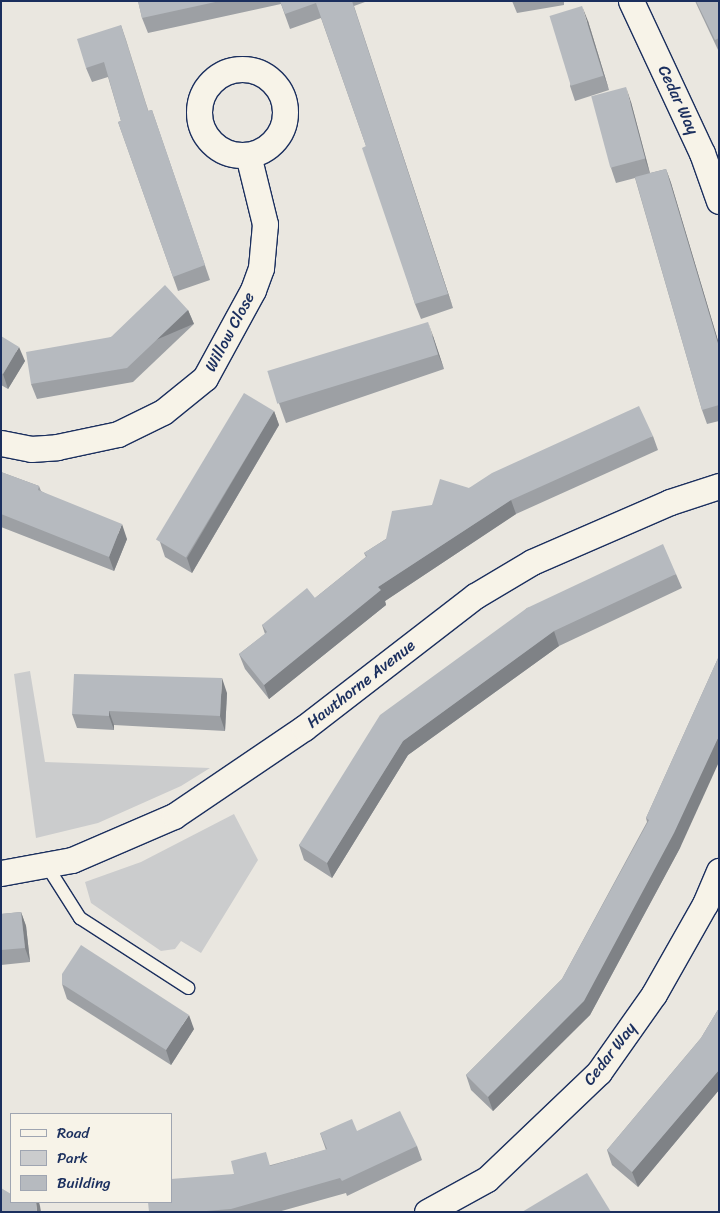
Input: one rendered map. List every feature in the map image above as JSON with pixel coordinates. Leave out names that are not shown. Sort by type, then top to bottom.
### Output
[{"type":"street","name":"Cedar Way","points":[[631,1],[702,153],[719,201]]},
{"type":"street","name":"Willow Close","points":[[1,443],[31,449],[57,447],[118,434],[163,412],[205,378],[249,298],[260,268],[265,224],[248,155]]},
{"type":"street","name":"Hawthorne Avenue","points":[[1,873],[72,860],[174,816],[304,728],[475,596],[532,562],[670,502],[719,486]]},
{"type":"street","name":"Cedar Way","points":[[427,1212],[487,1179],[599,1072],[654,994],[705,904],[719,871]]},
{"type":"lane","points":[[47,866],[80,918],[188,988]]},
{"type":"green space","points":[[30,671],[45,762],[210,768],[181,786],[98,823],[36,838],[14,674]]},
{"type":"green space","points":[[234,814],[258,860],[201,953],[181,941],[175,949],[161,951],[91,903],[85,882],[141,862]]},
{"type":"building","points":[[138,1],[220,1],[142,18]]},
{"type":"building","points":[[280,1],[352,1],[448,294],[415,304],[362,148],[366,146],[316,3],[285,14]]},
{"type":"building","points":[[696,1],[719,1],[719,38],[715,40]]},
{"type":"building","points":[[582,6],[603,76],[571,86],[549,16]]},
{"type":"building","points":[[121,25],[148,111],[152,110],[205,265],[173,277],[118,122],[121,121],[104,62],[86,68],[77,39]]},
{"type":"building","points":[[626,87],[645,158],[610,168],[591,96]]},
{"type":"building","points":[[666,169],[719,347],[719,405],[702,410],[635,177]]},
{"type":"building","points":[[165,285],[188,310],[127,368],[31,384],[26,352],[111,337]]},
{"type":"building","points":[[428,322],[438,355],[277,404],[267,371]]},
{"type":"building","points":[[1,336],[19,347],[3,374],[1,373]]},
{"type":"building","points":[[244,393],[274,411],[186,558],[156,540]]},
{"type":"building","points":[[639,406],[653,436],[511,500],[378,587],[381,590],[264,685],[239,654],[267,632],[262,625],[307,588],[315,598],[367,556],[364,553],[386,539],[392,511],[432,505],[440,479],[469,488],[492,473]]},
{"type":"building","points":[[1,472],[39,486],[38,490],[122,524],[109,557],[1,514]]},
{"type":"building","points":[[663,544],[676,574],[554,631],[403,741],[327,863],[299,845],[380,715],[527,608]]},
{"type":"building","points":[[719,656],[719,736],[674,833],[584,1001],[488,1097],[466,1075],[562,979],[649,820],[646,818]]},
{"type":"building","points":[[74,674],[222,678],[220,716],[109,711],[109,716],[72,714]]},
{"type":"building","points":[[21,912],[25,948],[1,950],[1,914]]},
{"type":"building","points":[[81,945],[189,1015],[166,1050],[62,984],[62,974]]},
{"type":"building","points":[[719,1008],[719,1070],[632,1172],[607,1150],[701,1038]]},
{"type":"building","points":[[400,1111],[417,1146],[342,1181],[340,1178],[231,1209],[194,1212],[149,1212],[148,1203],[172,1203],[172,1179],[234,1174],[231,1161],[266,1152],[270,1166],[327,1149],[320,1133],[352,1119],[357,1131]]},
{"type":"building","points":[[587,1173],[611,1212],[522,1212]]},
{"type":"building","points":[[1,1188],[10,1193],[10,1203],[36,1203],[37,1212],[1,1212]]}]
